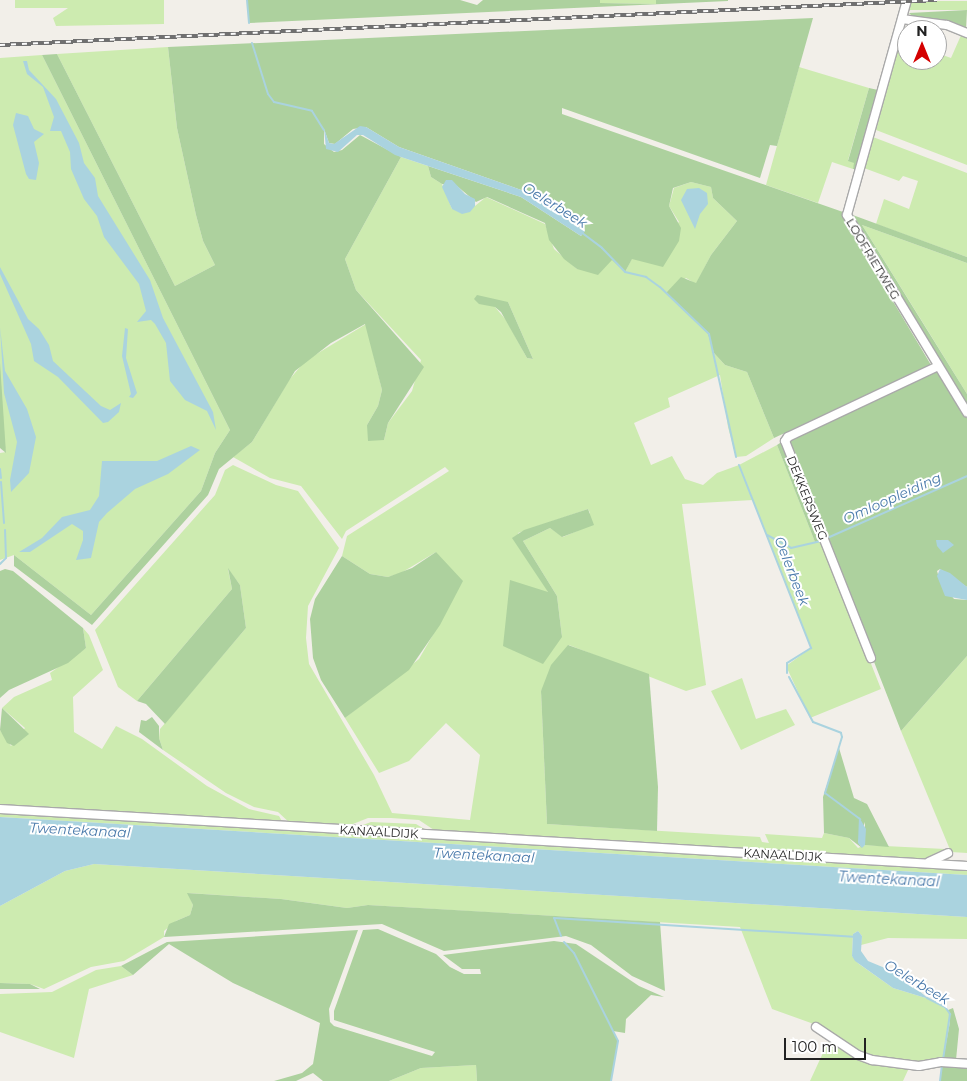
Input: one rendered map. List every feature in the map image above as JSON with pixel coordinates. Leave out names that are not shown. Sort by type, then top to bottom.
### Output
[{"type":"street","name":"LOOFRIETWEG","points":[[907,3],[847,215],[967,412]]},
{"type":"street","points":[[902,19],[947,25],[967,32]]},
{"type":"street","name":"DEKKERSWEG","points":[[871,658],[785,441],[788,437],[938,366]]},
{"type":"street","name":"KANAALDIJK","points":[[0,809],[967,866]]},
{"type":"street","points":[[925,863],[948,854],[954,865]]},
{"type":"street","points":[[816,1027],[858,1055],[872,1060],[918,1066],[941,1062],[967,1064]]},
{"type":"green space","points":[[15,0],[164,0],[164,24],[56,26],[53,18],[68,8],[15,8]]},
{"type":"green space","points":[[247,0],[460,0],[477,5],[483,0],[600,0],[600,3],[656,4],[656,0],[728,1],[249,23]]},
{"type":"green space","points":[[600,0],[656,0],[656,4],[600,3]]},
{"type":"green space","points":[[909,1],[967,1],[967,10],[909,10]]},
{"type":"green space","points":[[967,10],[966,29],[947,20],[913,17],[909,13]]},
{"type":"green space","points":[[813,18],[777,146],[770,145],[760,178],[562,108],[562,114],[843,212],[842,216],[931,365],[774,438],[747,372],[725,365],[714,353],[708,334],[666,293],[681,277],[696,283],[711,255],[737,221],[713,198],[711,187],[691,182],[673,188],[669,206],[681,228],[679,241],[663,267],[632,259],[625,272],[612,260],[598,275],[577,269],[564,259],[549,240],[545,223],[487,197],[476,202],[457,186],[442,184],[431,177],[428,166],[521,197],[581,236],[585,230],[524,191],[399,147],[366,127],[353,129],[335,144],[329,143],[324,129],[324,144],[334,152],[342,150],[360,135],[401,157],[345,259],[356,290],[424,367],[388,423],[384,440],[368,441],[367,425],[378,406],[382,390],[365,324],[331,343],[295,371],[252,442],[219,469],[208,495],[92,625],[14,566],[14,555],[91,615],[201,491],[215,453],[230,430],[42,55],[57,54],[175,286],[215,265],[203,241],[177,128],[168,47]]},
{"type":"green space","points":[[962,33],[967,35],[967,165],[876,130],[897,53],[897,70],[947,70],[947,57],[951,58]]},
{"type":"green space","points":[[168,47],[177,128],[203,241],[215,265],[175,286],[57,54]]},
{"type":"green space","points":[[42,55],[230,430],[215,453],[201,491],[91,615],[14,555],[0,560],[0,453],[6,452],[0,426],[0,58]]},
{"type":"green space","points":[[799,67],[869,88],[848,160],[855,163],[853,169],[832,162],[818,203],[766,185]]},
{"type":"green space","points":[[869,88],[878,90],[856,169],[853,169],[854,163],[848,161]]},
{"type":"green space","points":[[873,137],[967,173],[967,257],[876,224],[884,199],[909,209],[918,181],[903,176],[899,181],[864,168]]},
{"type":"green space","points":[[401,157],[428,166],[431,177],[442,184],[452,209],[475,206],[486,197],[545,224],[554,249],[577,269],[612,259],[625,272],[632,258],[679,222],[669,206],[674,188],[691,182],[711,187],[713,198],[737,221],[711,255],[696,284],[686,278],[666,293],[709,334],[714,353],[725,365],[747,372],[774,438],[746,456],[736,457],[728,427],[720,375],[668,398],[670,407],[634,423],[651,465],[672,456],[685,479],[703,485],[717,473],[739,465],[777,445],[815,542],[822,541],[827,552],[881,689],[810,718],[786,666],[811,648],[753,500],[682,504],[706,685],[686,691],[569,645],[541,691],[547,824],[760,837],[762,842],[769,843],[765,834],[822,838],[824,833],[849,838],[858,848],[865,845],[945,849],[919,861],[440,834],[419,820],[391,818],[368,818],[343,828],[291,824],[278,812],[254,807],[226,793],[163,750],[159,738],[160,729],[246,628],[240,585],[228,569],[232,589],[137,701],[118,687],[95,630],[215,495],[225,470],[233,465],[276,485],[298,491],[339,548],[308,606],[306,638],[309,664],[374,775],[392,813],[470,820],[480,755],[446,723],[409,761],[379,773],[345,718],[419,659],[442,619],[436,552],[401,573],[388,577],[370,574],[342,556],[347,536],[449,471],[445,467],[346,531],[342,539],[301,486],[270,478],[233,457],[252,442],[289,380],[305,361],[366,324],[382,390],[378,406],[367,425],[378,440],[384,440],[388,423],[412,391],[421,360],[356,290],[345,259]],"holes":[[[508,302],[533,359],[527,358],[506,320],[495,307]],[[588,509],[590,513],[577,531],[563,537],[550,528],[523,541],[557,596],[562,637],[547,589],[518,533]]]},
{"type":"green space","points":[[850,214],[967,257],[967,263],[862,225],[967,394],[967,406]]},
{"type":"green space","points":[[862,225],[967,263],[967,394],[925,326]]},
{"type":"green space","points":[[477,295],[508,302],[533,359],[527,358],[501,312],[495,307],[479,304],[474,299]]},
{"type":"green space","points":[[0,363],[6,453],[0,448]]},
{"type":"green space","points":[[938,369],[967,418],[967,587],[940,569],[937,571],[940,581],[954,599],[967,600],[967,656],[901,731],[787,439]]},
{"type":"green space","points":[[780,443],[783,445],[822,541],[815,542],[777,445]]},
{"type":"green space","points":[[588,509],[594,525],[562,537],[550,528],[523,541],[557,596],[562,637],[543,664],[503,646],[510,580],[548,592],[512,538],[524,530]]},
{"type":"green space","points":[[436,552],[463,581],[440,625],[409,670],[345,718],[321,680],[313,658],[310,619],[315,599],[342,556],[370,574],[388,577],[412,568]]},
{"type":"green space","points":[[228,568],[240,585],[246,628],[165,724],[146,704],[137,701],[232,589]]},
{"type":"green space","points":[[5,569],[13,571],[83,628],[86,648],[68,663],[9,690],[0,698],[0,571]]},
{"type":"green space","points":[[83,628],[89,635],[103,670],[73,697],[74,732],[102,749],[116,726],[142,739],[207,786],[249,809],[279,816],[283,823],[0,807],[0,730],[11,746],[25,728],[2,708],[14,697],[52,680],[50,673],[86,648]]},
{"type":"green space","points":[[568,645],[649,674],[658,787],[657,831],[547,824],[541,691],[551,665]]},
{"type":"green space","points":[[967,656],[967,853],[951,852],[901,731]]},
{"type":"green space","points":[[742,678],[756,719],[786,709],[795,725],[741,750],[711,691]]},
{"type":"green space","points":[[2,708],[29,734],[14,746],[7,743],[0,730]]},
{"type":"green space","points":[[152,717],[159,726],[159,738],[163,750],[139,732],[141,720],[146,721]]},
{"type":"green space","points":[[839,748],[854,798],[867,804],[889,847],[865,845],[865,822],[858,842],[862,848],[849,838],[824,833],[823,797]]},
{"type":"green space","points":[[0,811],[967,868],[967,875],[0,817]]},
{"type":"green space","points":[[371,822],[416,824],[433,834],[352,829]]},
{"type":"green space","points":[[94,864],[967,917],[967,939],[888,938],[861,945],[862,936],[858,931],[853,934],[852,956],[859,964],[893,988],[929,999],[948,1010],[950,1022],[943,1060],[921,1063],[869,1058],[811,1023],[772,1009],[740,927],[368,905],[347,908],[281,899],[188,893],[193,905],[190,915],[176,921],[164,931],[164,937],[124,961],[91,967],[44,989],[30,984],[0,983],[0,906],[65,871]]},
{"type":"green space","points":[[187,893],[281,899],[347,908],[368,905],[660,922],[665,991],[632,976],[591,945],[566,936],[444,951],[382,924],[164,937],[169,924],[190,915],[193,905]]},
{"type":"green space","points":[[378,929],[436,954],[450,967],[464,974],[481,974],[480,969],[462,969],[443,955],[554,941],[576,944],[639,986],[664,997],[651,995],[626,1019],[625,1033],[613,1031],[618,1041],[611,1081],[477,1081],[476,1065],[421,1068],[389,1081],[323,1081],[313,1073],[296,1081],[274,1081],[302,1073],[313,1064],[320,1023],[233,983],[169,944],[133,975],[121,966],[167,942],[358,930],[329,1009],[330,1022],[334,1026],[432,1056],[435,1052],[334,1020],[334,1011],[363,930]]},
{"type":"green space","points":[[121,966],[133,975],[89,989],[74,1058],[0,1032],[0,994],[52,992],[96,970]]},
{"type":"green space","points":[[0,983],[30,984],[40,989],[0,989]]},
{"type":"green space","points":[[953,1008],[959,1029],[956,1060],[943,1060],[950,1022],[948,1010]]},
{"type":"green space","points":[[828,1042],[860,1060],[909,1068],[903,1081],[810,1081]]},
{"type":"green space","points":[[476,1065],[477,1081],[389,1081],[421,1068]]},
{"type":"green space","points":[[942,1065],[967,1067],[967,1081],[940,1081]]},
{"type":"water","points":[[23,61],[27,61],[29,70],[56,99],[79,143],[84,163],[95,178],[98,196],[150,280],[163,318],[213,412],[216,430],[207,411],[185,400],[170,381],[166,343],[155,324],[151,320],[137,322],[146,311],[139,284],[104,237],[97,216],[84,199],[71,169],[70,152],[61,131],[50,131],[54,117],[43,87],[27,74]]},
{"type":"water","points":[[16,113],[28,116],[34,129],[44,134],[34,142],[39,163],[36,180],[29,179],[26,174],[13,125]]},
{"type":"water","points":[[360,126],[366,127],[399,147],[524,191],[585,231],[581,236],[521,197],[395,155],[363,135],[357,135],[338,152],[326,149],[324,128],[329,143],[334,144]]},
{"type":"water","points":[[446,180],[452,180],[465,194],[475,199],[475,206],[470,212],[462,214],[452,209],[442,187]]},
{"type":"water","points":[[699,188],[707,193],[708,204],[700,214],[695,229],[681,200],[687,189]]},
{"type":"water","points":[[0,267],[28,319],[39,329],[49,345],[53,361],[101,406],[110,410],[121,403],[119,412],[108,422],[103,423],[58,377],[34,361],[31,344],[0,274]]},
{"type":"water","points":[[0,327],[5,371],[27,409],[36,437],[29,473],[11,492],[10,480],[17,442],[4,393]]},
{"type":"water","points":[[125,328],[128,329],[126,358],[137,393],[133,398],[129,397],[131,394],[122,356]]},
{"type":"water","points":[[191,446],[200,450],[168,474],[135,489],[107,513],[99,522],[91,558],[76,560],[83,540],[83,531],[72,524],[30,552],[19,552],[42,538],[62,517],[90,510],[99,496],[102,461],[157,461]]},
{"type":"water","points":[[936,540],[948,540],[954,545],[943,553],[937,546]]},
{"type":"water","points":[[940,569],[950,573],[967,587],[967,600],[945,596],[937,576]]},
{"type":"water","name":"Twentekanaal","points":[[0,817],[967,875],[967,917],[94,864],[65,871],[0,906]]},
{"type":"water","points":[[859,817],[866,829],[865,845],[862,848],[858,843]]},
{"type":"water","points":[[858,931],[862,936],[861,951],[868,961],[897,973],[929,999],[893,988],[855,961],[852,956],[853,934]]},
{"type":"waterway","name":"Oelerbeek","points":[[247,0],[249,23]]},
{"type":"waterway","name":"Oelerbeek","points":[[252,43],[268,94],[274,102],[312,111],[324,130]]},
{"type":"waterway","name":"Oelerbeek","points":[[581,232],[602,248],[625,272],[646,277],[660,287],[709,334],[736,457]]},
{"type":"waterway","name":"Oelerbeek","points":[[739,465],[811,648],[787,663],[787,673]]},
{"type":"waterway","points":[[0,469],[1,478]]},
{"type":"waterway","name":"Omloopleiding","points":[[825,539],[967,476]]},
{"type":"waterway","points":[[1,482],[4,523]]},
{"type":"waterway","points":[[0,564],[6,558],[5,530]]},
{"type":"waterway","name":"Omloopleiding","points":[[767,535],[791,548],[822,541]]},
{"type":"waterway","name":"Oelerbeek","points":[[789,677],[813,722],[841,733],[842,737],[825,793],[860,819]]},
{"type":"waterway","points":[[561,936],[554,918],[853,937]]},
{"type":"waterway","points":[[564,942],[574,953],[618,1041],[611,1081]]},
{"type":"waterway","name":"Oelerbeek","points":[[927,998],[945,1007],[950,1014],[943,1060]]},
{"type":"waterway","name":"Oelerbeek","points":[[940,1081],[942,1065]]},
{"type":"railway","points":[[0,45],[937,0]]}]
